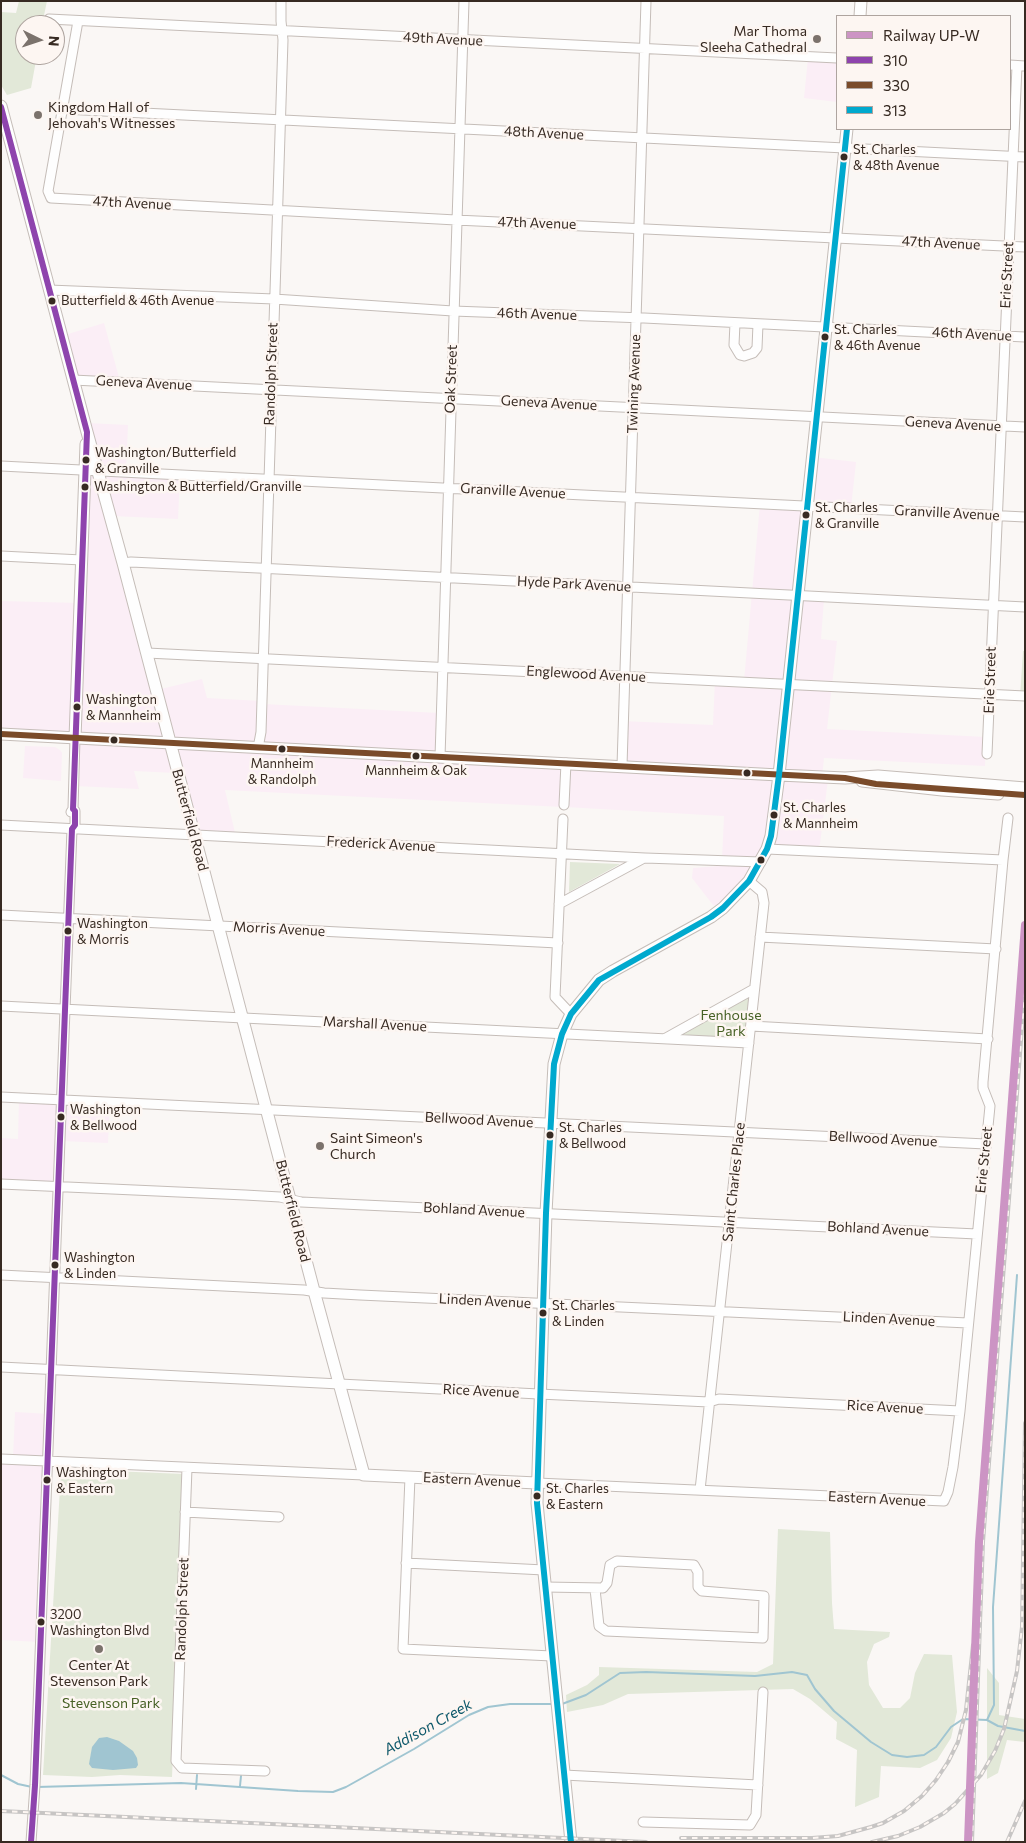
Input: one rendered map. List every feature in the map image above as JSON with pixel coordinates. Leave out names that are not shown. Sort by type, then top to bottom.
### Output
[{"type":"main road","points":[[860,15],[861,1]]},
{"type":"main road","name":"Butterfield Road","points":[[1,106],[364,1475]]},
{"type":"main road","points":[[570,1842],[537,1503],[546,1213],[554,1064],[562,1034],[571,1014],[600,980],[613,970],[715,914],[732,901],[749,881],[768,849],[779,775],[848,130]]},
{"type":"main road","points":[[75,738],[87,432]]},
{"type":"main road","points":[[1,734],[845,778],[876,784],[992,790],[1025,795]]},
{"type":"main road","points":[[992,790],[1025,788]]},
{"type":"main road","name":"Eastern Avenue","points":[[364,1475],[537,1484]]},
{"type":"street","name":"Randolph Street","points":[[258,748],[261,732],[280,120],[281,1]]},
{"type":"street","name":"Oak Street","points":[[440,758],[464,1]]},
{"type":"street","name":"Twining Avenue","points":[[622,766],[646,1]]},
{"type":"street","name":"49th Avenue","points":[[65,20],[836,58]]},
{"type":"street","points":[[63,109],[78,21]]},
{"type":"street","name":"Erie Street","points":[[987,754],[1017,66]]},
{"type":"street","name":"48th Avenue","points":[[63,109],[1025,157]]},
{"type":"street","name":"47th Avenue","points":[[63,109],[50,181],[49,196],[55,198],[456,220],[1025,247]]},
{"type":"street","name":"46th Avenue","points":[[49,290],[274,299],[454,311],[1025,336]]},
{"type":"street","points":[[735,323],[734,345],[740,355],[744,356],[753,354],[756,348],[758,324]]},
{"type":"street","name":"Geneva Avenue","points":[[73,380],[1025,427]]},
{"type":"street","name":"Granville Avenue","points":[[1,466],[1025,517]]},
{"type":"street","points":[[1,556],[82,560]]},
{"type":"street","name":"Hyde Park Avenue","points":[[123,564],[130,562],[266,568],[1025,607]]},
{"type":"street","name":"Englewood Avenue","points":[[147,654],[1025,696]]},
{"type":"street","points":[[32,1839],[66,1010],[72,829],[70,826],[73,809],[75,738]]},
{"type":"street","points":[[564,805],[566,763]]},
{"type":"street","name":"Erie Street","points":[[944,1501],[948,1492],[953,1467],[960,1411],[990,1106],[983,1088],[983,1082],[1008,818]]},
{"type":"street","points":[[563,819],[555,997],[571,1014]]},
{"type":"street","name":"Frederick Avenue","points":[[1,825],[645,858],[761,862]]},
{"type":"street","points":[[768,849],[1003,860]]},
{"type":"street","points":[[560,904],[645,858]]},
{"type":"street","name":"Saint Charles Place","points":[[700,1490],[721,1311],[760,937],[763,895],[749,881]]},
{"type":"street","name":"Morris Avenue","points":[[1,916],[558,943]]},
{"type":"street","points":[[760,937],[996,949]]},
{"type":"street","points":[[666,1038],[754,989]]},
{"type":"street","name":"Marshall Avenue","points":[[1,1006],[749,1043]]},
{"type":"street","points":[[751,1026],[988,1039]]},
{"type":"street","name":"Bellwood Avenue","points":[[1,1097],[986,1144]]},
{"type":"street","name":"Bohland Avenue","points":[[1,1184],[244,1195],[301,1202],[977,1234]]},
{"type":"street","name":"Linden Avenue","points":[[1,1275],[543,1304],[968,1323]]},
{"type":"street","name":"Rice Avenue","points":[[1,1367],[710,1402],[719,1399],[960,1411]]},
{"type":"street","name":"Eastern Avenue","points":[[1,1459],[364,1475]]},
{"type":"street","name":"Randolph Street","points":[[187,1468],[176,1761],[182,1768],[265,1771]]},
{"type":"street","points":[[410,1477],[403,1649],[552,1656]]},
{"type":"street","name":"Eastern Avenue","points":[[537,1484],[944,1501]]},
{"type":"street","points":[[186,1512],[279,1517]]},
{"type":"street","points":[[545,1588],[603,1588],[606,1585],[610,1565],[617,1560],[694,1564],[698,1572],[698,1587],[702,1592],[764,1596],[763,1638],[606,1631],[601,1628],[598,1622],[595,1589]]},
{"type":"street","points":[[406,1563],[544,1570]]},
{"type":"street","points":[[643,1822],[750,1825],[756,1815],[763,1692]]},
{"type":"street","points":[[564,1775],[758,1785]]},
{"type":"shaded area","points":[[808,58],[836,59],[836,102],[804,98]]},
{"type":"shaded area","points":[[104,323],[120,381],[76,379],[65,335]]},
{"type":"shaded area","points":[[87,423],[128,425],[126,471],[180,474],[178,519],[112,516]]},
{"type":"shaded area","points":[[813,457],[856,462],[851,508],[808,507]]},
{"type":"shaded area","points":[[87,472],[97,472],[168,741],[77,736]]},
{"type":"shaded area","points":[[760,504],[806,507],[778,774],[621,765],[622,721],[713,725],[715,680],[744,681]]},
{"type":"shaded area","points":[[798,598],[824,599],[821,639],[837,641],[827,729],[986,737],[985,766],[824,758],[822,776],[780,774]]},
{"type":"shaded area","points":[[1,601],[80,603],[75,736],[1,733]]},
{"type":"shaded area","points":[[202,679],[207,698],[261,701],[260,746],[170,741],[157,690]]},
{"type":"shaded area","points":[[263,704],[439,713],[438,757],[262,746]]},
{"type":"shaded area","points":[[77,739],[169,744],[176,773],[134,771],[139,789],[75,786]]},
{"type":"shaded area","points":[[170,744],[564,764],[563,807],[225,790],[236,837],[195,835]]},
{"type":"shaded area","points":[[25,746],[55,747],[60,750],[62,753],[61,781],[23,778]]},
{"type":"shaded area","points":[[567,764],[778,776],[760,861],[722,860],[724,816],[565,807]]},
{"type":"shaded area","points":[[780,777],[828,779],[820,844],[817,849],[770,847]]},
{"type":"shaded area","points":[[759,863],[722,907],[713,905],[692,878],[693,868]]},
{"type":"shaded area","points":[[19,1099],[62,1101],[57,1187],[1,1185],[1,1138],[18,1139]]},
{"type":"shaded area","points":[[63,1101],[110,1103],[108,1143],[61,1141]]},
{"type":"shaded area","points":[[15,1412],[50,1414],[48,1460],[13,1458]]},
{"type":"shaded area","points":[[1,1461],[47,1463],[40,1642],[1,1640]]},
{"type":"green space","points":[[19,1],[47,1],[44,15],[15,15],[15,65],[35,65],[31,88],[7,95],[1,85],[1,12],[16,13]]},
{"type":"green space","points":[[1023,651],[1025,651],[1025,697],[1020,697]]},
{"type":"green space","points":[[570,862],[620,864],[569,892]]},
{"type":"green space","name":"Fenhouse Park","points":[[753,991],[747,1042],[670,1037]]},
{"type":"green space","name":"Stevenson Park","points":[[64,1469],[184,1474],[172,1777],[43,1775],[61,1471]]},
{"type":"green space","points":[[778,1529],[830,1532],[834,1629],[890,1632],[889,1637],[874,1644],[867,1662],[869,1685],[883,1708],[900,1708],[910,1698],[915,1673],[924,1654],[952,1655],[957,1712],[951,1738],[937,1760],[920,1768],[881,1766],[879,1797],[855,1807],[857,1750],[836,1739],[837,1722],[810,1699],[793,1689],[628,1694],[603,1705],[567,1712],[566,1695],[587,1685],[599,1675],[599,1667],[757,1672],[773,1664]]},
{"type":"green space","points":[[987,1668],[999,1683],[999,1715],[1025,1719],[1025,1742],[1007,1740],[998,1773],[987,1779]]},
{"type":"water","points":[[107,1737],[119,1741],[133,1751],[137,1758],[138,1765],[136,1768],[113,1770],[92,1768],[89,1764],[92,1747],[99,1738]]},
{"type":"waterway","points":[[987,1720],[994,1705],[993,1607],[1017,1275]]},
{"type":"waterway","name":"Addison Creek","points":[[562,1704],[586,1695],[620,1673],[646,1672],[755,1676],[792,1672],[807,1675],[815,1689],[834,1711],[871,1742],[892,1755],[907,1757],[924,1755],[936,1747],[951,1727],[963,1719],[987,1720],[998,1726],[1025,1731]]},
{"type":"waterway","name":"Addison Creek","points":[[37,1787],[181,1783],[333,1792],[346,1787],[414,1749],[469,1715],[488,1707],[510,1704],[552,1704]]},
{"type":"waterway","name":"Addison Creek","points":[[1,1775],[18,1784],[32,1787]]},
{"type":"waterway","name":"Addison Creek","points":[[196,1789],[197,1775]]},
{"type":"waterway","points":[[240,1786],[241,1776]]},
{"type":"railway","points":[[972,1842],[983,1542],[1025,988]]},
{"type":"railway","points":[[872,1842],[898,1836],[920,1827],[955,1804],[981,1775],[995,1751],[1004,1729],[1017,1671],[1022,1627],[1025,1423]]},
{"type":"railway","points":[[681,1838],[812,1838],[838,1836],[883,1823],[904,1811],[922,1796],[936,1780],[958,1742],[966,1710],[973,1645]]},
{"type":"railway","points":[[1007,1842],[1025,1801]]},
{"type":"railway","points":[[1,1811],[646,1842]]},
{"type":"rail line","name":"UP-W","points":[[968,1842],[979,1542],[1025,925]]},
{"type":"transit line","name":"310","points":[[1,107],[87,432],[73,809],[75,811],[75,825],[72,829],[35,1785],[31,1842]]},
{"type":"transit line","name":"313","points":[[571,1842],[537,1503],[546,1213],[554,1064],[562,1034],[571,1014],[599,980],[711,917],[723,908],[749,881],[767,849],[771,836],[779,775],[847,130]]},
{"type":"transit line","name":"330","points":[[1,734],[845,778],[876,784],[1025,795]]},
{"type":"place","name":"Mar Thoma Sleeha Cathedral","points":[[817,39]]},
{"type":"place","name":"Kingdom Hall of Jehovah's Witnesses","points":[[38,115]]},
{"type":"place","name":"St. Charles & 48th Avenue","points":[[844,157]]},
{"type":"place","name":"Butterfield & 46th Avenue","points":[[52,301]]},
{"type":"place","name":"St. Charles & 46th Avenue","points":[[825,337]]},
{"type":"place","name":"Washington/Butterfield & Granville","points":[[86,460]]},
{"type":"place","name":"Washington & Butterfield/Granville","points":[[85,487]]},
{"type":"place","name":"St. Charles & Granville","points":[[806,515]]},
{"type":"place","name":"Washington & Mannheim","points":[[77,707]]},
{"type":"place","name":"Mannheim & Randolph","points":[[282,749]]},
{"type":"place","name":"Mannheim & Oak","points":[[416,756]]},
{"type":"place","name":"St. Charles & Mannheim","points":[[774,815]]},
{"type":"place","name":"Washington & Morris","points":[[68,931]]},
{"type":"place","name":"Washington & Bellwood","points":[[61,1117]]},
{"type":"place","name":"St. Charles & Bellwood","points":[[550,1135]]},
{"type":"place","name":"Saint Simeon's Church","points":[[320,1146]]},
{"type":"place","name":"Washington & Linden","points":[[55,1265]]},
{"type":"place","name":"St. Charles & Linden","points":[[543,1313]]},
{"type":"place","name":"Washington & Eastern","points":[[47,1480]]},
{"type":"place","name":"St. Charles & Eastern","points":[[537,1496]]},
{"type":"place","name":"3200 Washington Blvd","points":[[41,1622]]},
{"type":"place","name":"Center At Stevenson Park","points":[[99,1649]]}]
